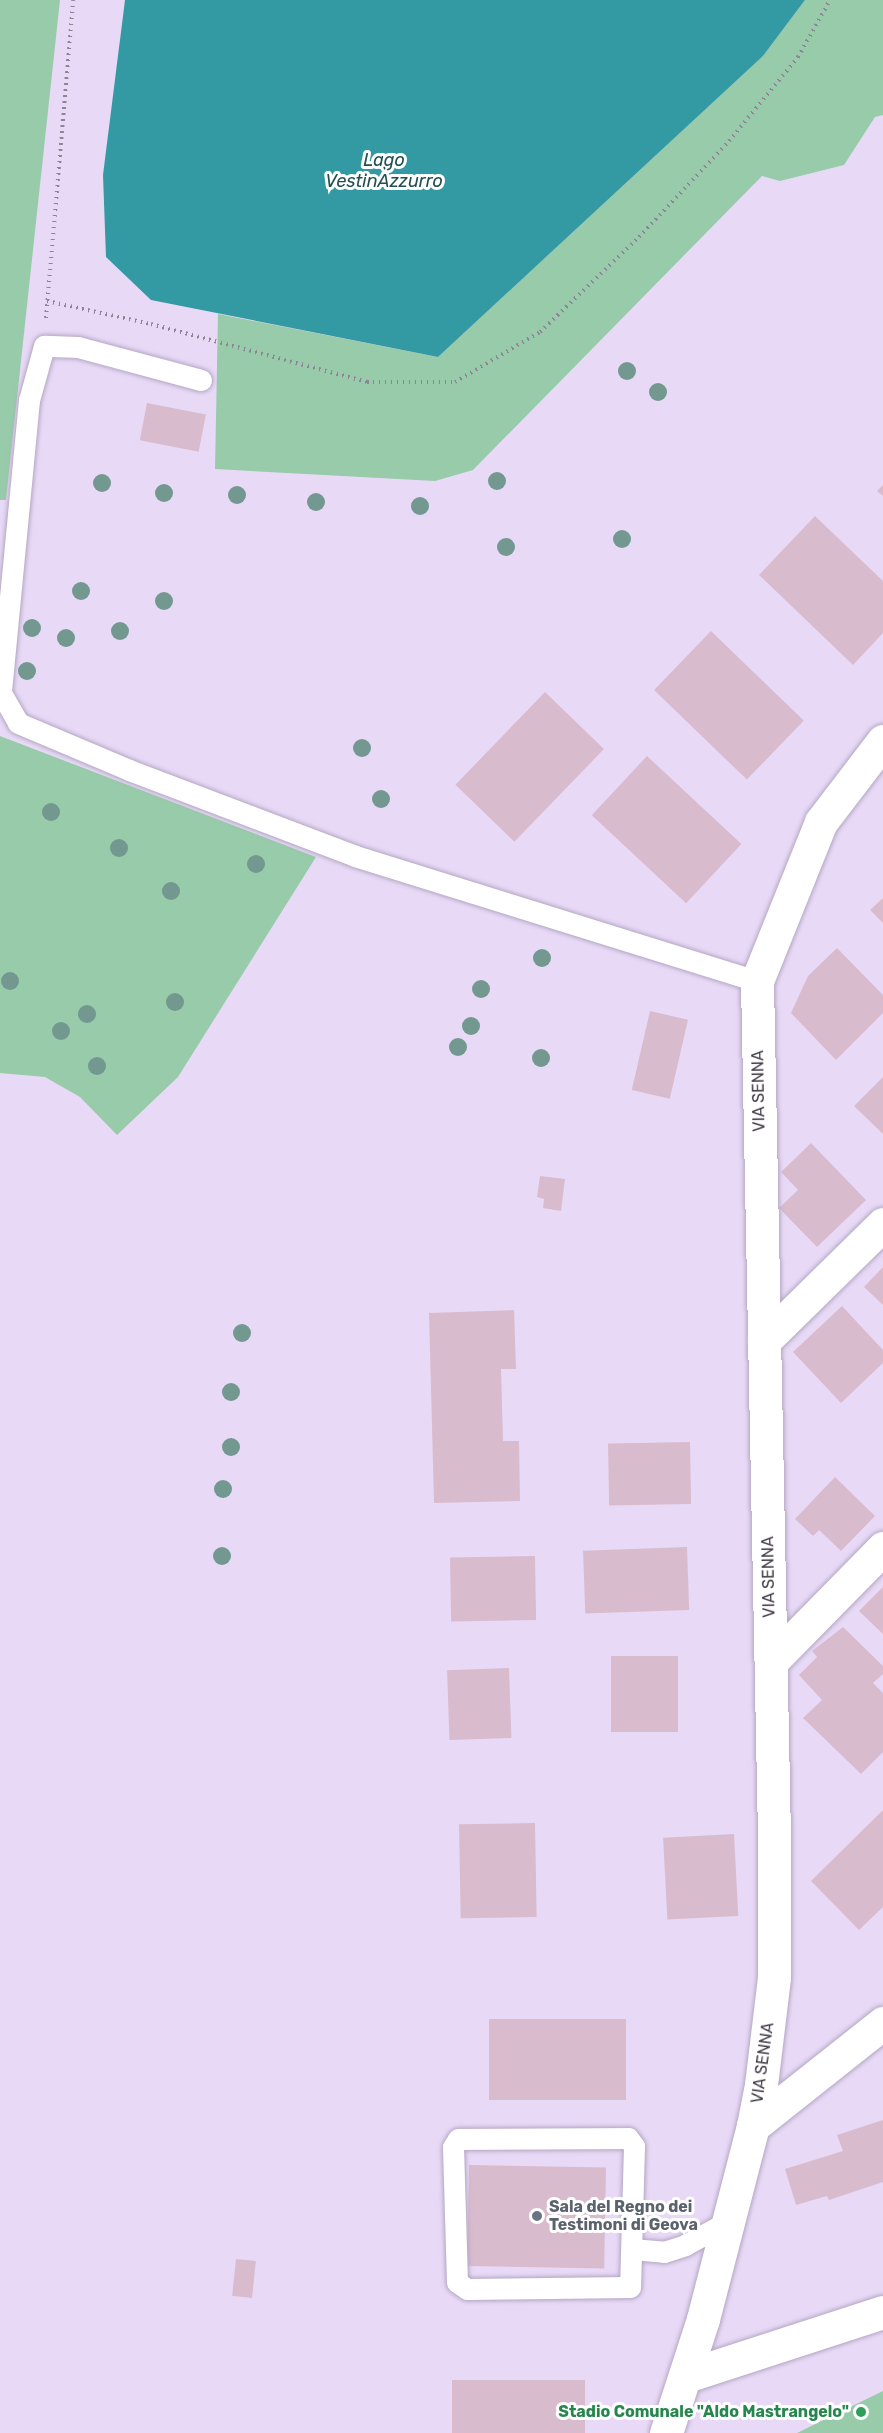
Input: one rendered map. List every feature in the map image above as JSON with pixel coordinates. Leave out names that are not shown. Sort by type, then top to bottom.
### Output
[{"type":"street","name":"VIA SENNA","points":[[666,2433],[686,2376],[753,2126],[761,2085],[774,1977],[771,1662],[757,981],[820,822],[883,741]]},
{"type":"street","points":[[764,1341],[883,1224]]},
{"type":"street","points":[[771,1662],[883,1548]]},
{"type":"street","points":[[753,2126],[883,2023]]},
{"type":"street","points":[[686,2376],[883,2312]]},
{"type":"lane","points":[[201,380],[78,347],[44,346],[29,400],[1,693],[18,723],[129,770],[355,856],[757,981]]},
{"type":"lane","points":[[628,2138],[634,2146],[632,2249],[630,2287],[467,2289],[457,2282],[453,2147],[458,2139],[628,2138]]},
{"type":"lane","points":[[632,2249],[664,2252],[685,2246],[729,2222]]},
{"type":"path","points":[[73,0],[47,301],[151,324],[367,381],[455,382],[540,332],[639,237],[729,141],[798,57],[830,0]]},
{"type":"shaded area","points":[[0,0],[60,0],[6,500],[0,500]]},
{"type":"shaded area","points":[[805,0],[883,0],[883,115],[875,117],[844,165],[780,181],[762,176],[473,470],[435,481],[215,469],[218,314],[438,357],[763,56]]},
{"type":"shaded area","points":[[0,736],[316,857],[178,1077],[117,1135],[80,1097],[45,1077],[0,1073]]},
{"type":"shaded area","name":"Stadio Comunale \"Aldo Mastrangelo\"","points":[[883,2391],[883,2433],[797,2433],[881,2392]]},
{"type":"water","name":"Lago VestinAzzurro","points":[[125,0],[805,0],[763,56],[438,357],[151,300],[106,257],[103,175]]},
{"type":"building","points":[[147,403],[206,414],[199,452],[140,440]]},
{"type":"building","points":[[883,485],[883,496],[877,491]]},
{"type":"building","points":[[815,516],[883,581],[883,633],[853,665],[759,575]]},
{"type":"building","points":[[711,631],[804,721],[747,780],[654,690]]},
{"type":"building","points":[[545,692],[604,749],[514,842],[455,785]]},
{"type":"building","points":[[647,756],[741,844],[686,903],[592,815]]},
{"type":"building","points":[[883,898],[883,923],[870,910]]},
{"type":"building","points":[[837,948],[883,995],[883,1013],[836,1060],[791,1013],[808,976]]},
{"type":"building","points":[[650,1011],[688,1020],[670,1099],[632,1090]]},
{"type":"building","points":[[883,1077],[883,1134],[854,1106]]},
{"type":"building","points":[[811,1143],[866,1200],[817,1247],[779,1208],[798,1190],[781,1172]]},
{"type":"building","points":[[540,1176],[565,1179],[561,1211],[543,1208],[544,1199],[537,1197]]},
{"type":"building","points":[[883,1267],[883,1305],[864,1287]]},
{"type":"building","points":[[842,1306],[883,1350],[883,1363],[841,1403],[793,1352]]},
{"type":"building","points":[[514,1310],[516,1369],[501,1369],[503,1441],[519,1441],[520,1501],[434,1503],[429,1313]]},
{"type":"building","points":[[690,1442],[691,1504],[609,1505],[608,1443]]},
{"type":"building","points":[[835,1477],[875,1516],[841,1551],[819,1530],[813,1536],[795,1519]]},
{"type":"building","points":[[687,1547],[689,1610],[585,1614],[583,1551]]},
{"type":"building","points":[[535,1556],[536,1620],[451,1621],[450,1557]]},
{"type":"building","points":[[883,1587],[883,1634],[859,1611]]},
{"type":"building","points":[[843,1627],[883,1666],[883,1674],[873,1683],[883,1693],[883,1752],[861,1774],[803,1718],[822,1700],[799,1675],[817,1657],[812,1651]]},
{"type":"building","points":[[611,1656],[678,1656],[678,1732],[611,1732]]},
{"type":"building","points":[[509,1668],[511,1738],[449,1740],[447,1670]]},
{"type":"building","points":[[883,1810],[883,1907],[859,1930],[811,1881]]},
{"type":"building","points":[[535,1823],[537,1917],[461,1918],[459,1824]]},
{"type":"building","points":[[734,1834],[738,1916],[667,1920],[663,1838]]},
{"type":"building","points":[[489,2019],[626,2019],[626,2100],[489,2100]]},
{"type":"building","points":[[883,2120],[883,2182],[829,2200],[827,2196],[796,2205],[785,2169],[843,2151],[837,2135]]},
{"type":"building","name":"Sala del Regno dei Testimoni di Geova","points":[[469,2165],[606,2167],[604,2268],[467,2266]]},
{"type":"building","points":[[236,2259],[256,2261],[252,2298],[232,2296]]},
{"type":"building","points":[[452,2380],[585,2380],[585,2433],[452,2433]]},
{"type":"place","name":"Sala del Regno dei Testimoni di Geova","points":[[537,2216]]},
{"type":"place","name":"Stadio Comunale \"Aldo Mastrangelo\"","points":[[861,2412]]}]
